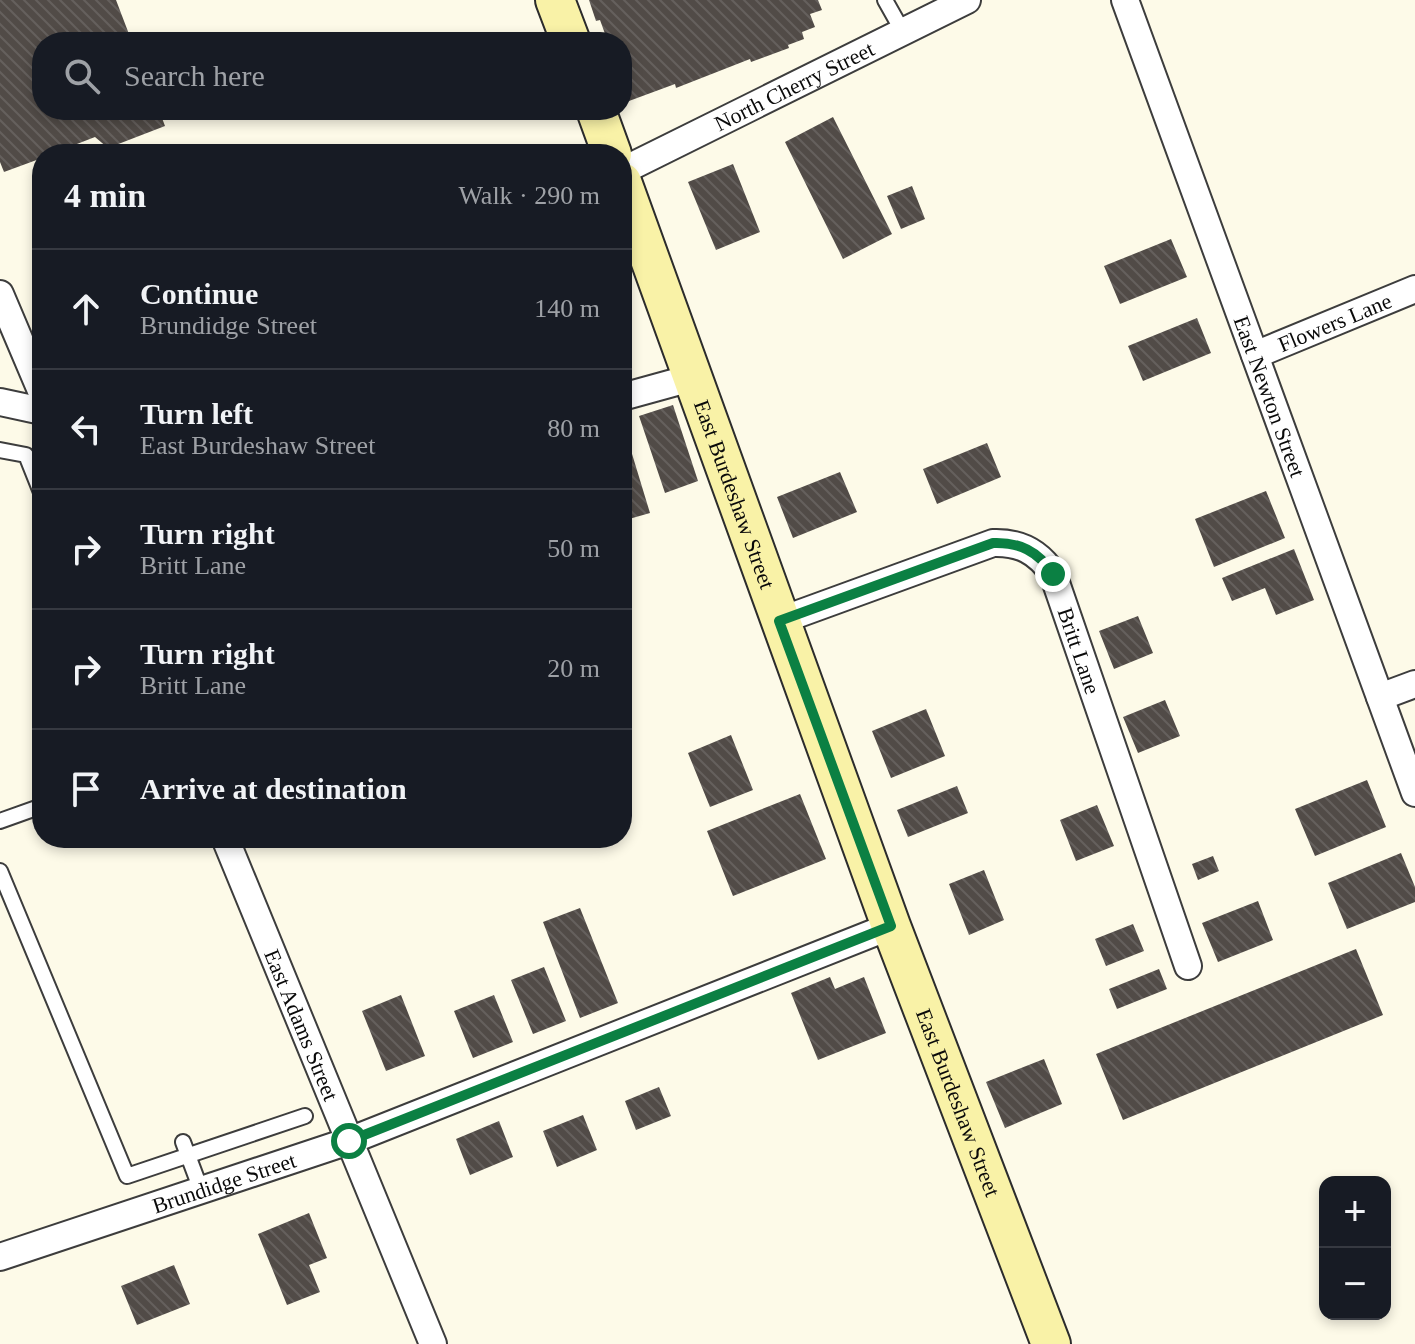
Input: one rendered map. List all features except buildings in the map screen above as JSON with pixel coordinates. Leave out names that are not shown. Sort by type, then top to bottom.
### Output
[{"type":"street","points":[[555,0],[567,32]]},
{"type":"street","name":"North Cherry Street","points":[[632,166],[967,0]]},
{"type":"street","name":"East Newton Street","points":[[1125,0],[1415,793]]},
{"type":"street","points":[[600,120],[608,144]]},
{"type":"street","name":"East Burdeshaw Street","points":[[632,210],[891,926],[1051,1344]]},
{"type":"street","name":"Flowers Lane","points":[[1255,355],[1415,289]]},
{"type":"street","points":[[0,294],[32,369]]},
{"type":"street","points":[[632,394],[691,378]]},
{"type":"street","points":[[0,402],[32,409]]},
{"type":"street","name":"Britt Lane","points":[[779,621],[993,543],[1021,546],[1045,562],[1053,574],[1188,966]]},
{"type":"street","points":[[1380,697],[1415,684]]},
{"type":"street","name":"East Adams Street","points":[[229,848],[433,1344]]},
{"type":"street","name":"Brundidge Street","points":[[0,1257],[349,1141],[891,926]]},
{"type":"lane","points":[[885,0],[903,32]]},
{"type":"lane","points":[[0,450],[26,455],[32,470]]},
{"type":"lane","points":[[0,821],[32,810]]},
{"type":"lane","points":[[0,871],[127,1176],[186,1149],[305,1116]]},
{"type":"lane","points":[[186,1149],[201,1190]]},
{"type":"route","points":[[349,1141],[891,926],[779,621],[993,543],[1021,546],[1045,562],[1053,574]]}]
